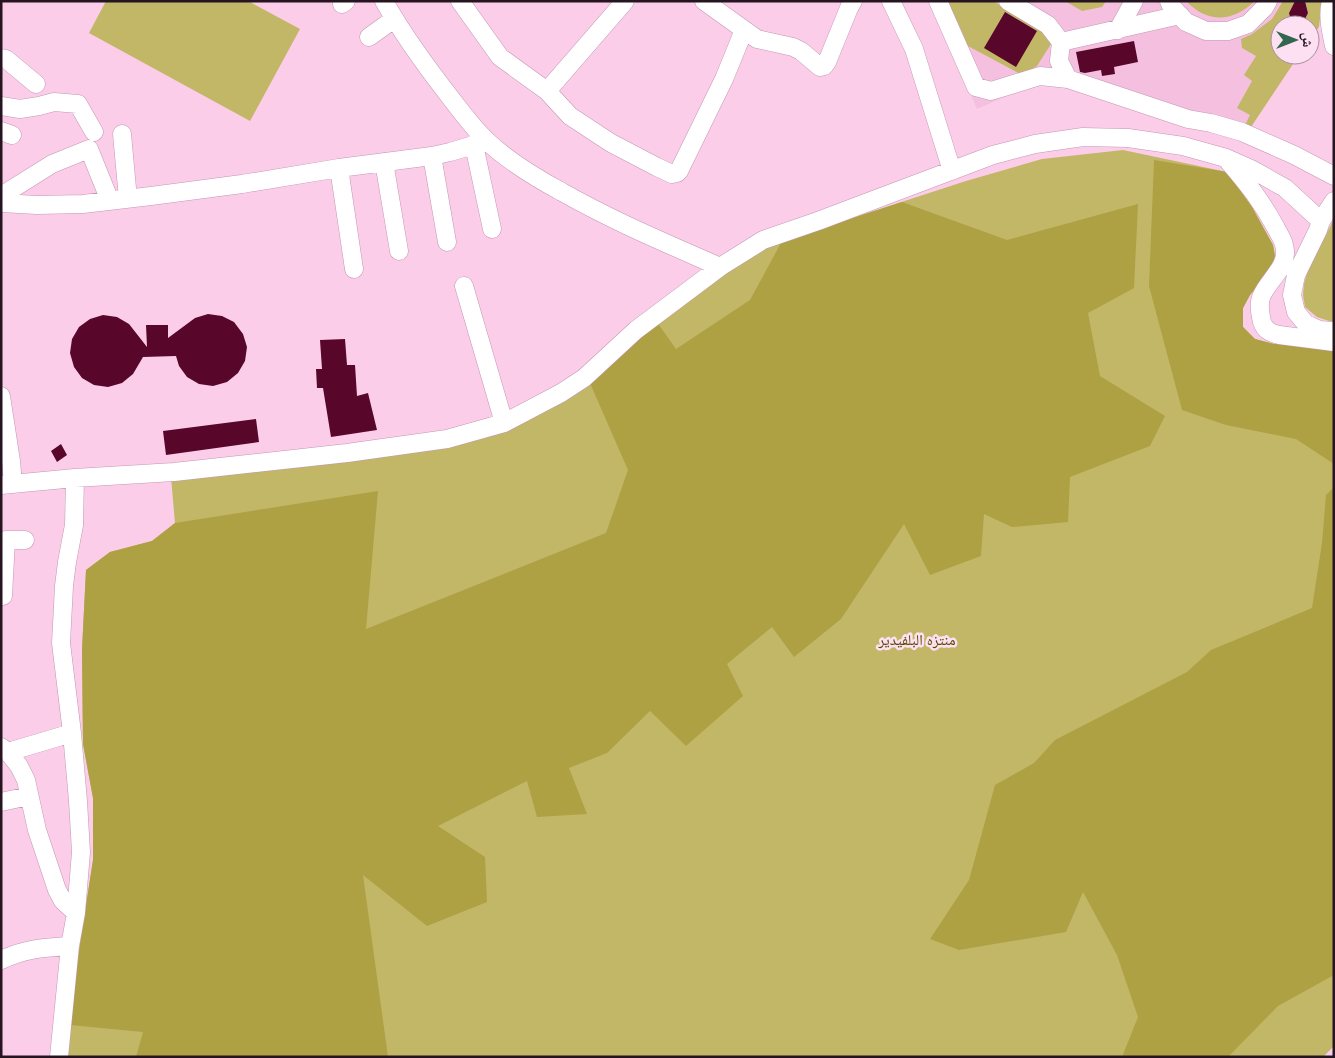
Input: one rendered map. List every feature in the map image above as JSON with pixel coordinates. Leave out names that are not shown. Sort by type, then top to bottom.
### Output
[{"type":"street","points":[[384,1],[410,44],[473,126],[480,143],[492,229]]},
{"type":"street","points":[[460,1],[500,57],[547,92],[570,116],[611,143],[657,167],[675,174],[681,168],[701,129],[744,30]]},
{"type":"street","points":[[547,92],[625,1]]},
{"type":"street","points":[[704,1],[757,39],[793,47],[801,51],[820,67],[824,66],[853,1]]},
{"type":"street","points":[[891,1],[914,49],[952,171]]},
{"type":"street","points":[[938,1],[976,87],[991,91],[1040,76],[1068,79],[1188,118],[1242,132],[1334,176]]},
{"type":"street","points":[[1008,1],[1048,25],[1061,42],[1059,61],[1068,79]]},
{"type":"street","points":[[1118,30],[1134,1]]},
{"type":"street","points":[[1169,1],[1171,6],[1186,22],[1206,31],[1228,31],[1248,24],[1264,8],[1268,1]]},
{"type":"street","points":[[1331,1],[1329,19],[1334,46]]},
{"type":"street","points":[[1061,42],[1180,15]]},
{"type":"street","points":[[369,37],[394,19]]},
{"type":"street","points":[[1,58],[6,59],[36,84]]},
{"type":"street","points":[[1,106],[20,109],[54,102],[78,104],[94,132]]},
{"type":"street","points":[[122,134],[128,199]]},
{"type":"street","points":[[1,398],[11,461],[7,484],[174,472],[347,453],[447,439],[504,423],[561,393],[584,378],[636,330],[720,267],[763,240],[993,156],[1035,144],[1083,137],[1128,138],[1183,146],[1226,158],[1254,170],[1285,188],[1321,221]]},
{"type":"street","points":[[1,203],[37,205],[83,204],[128,199],[432,156],[480,143],[576,200],[636,230],[720,267]]},
{"type":"street","points":[[1,196],[52,164],[89,149],[110,201]]},
{"type":"street","points":[[432,156],[447,242]]},
{"type":"street","points":[[1226,158],[1250,185],[1266,208],[1285,245],[1284,260],[1281,268],[1261,296],[1260,311],[1265,328],[1272,334],[1334,342]]},
{"type":"street","points":[[384,162],[399,251]]},
{"type":"street","points":[[339,168],[354,268]]},
{"type":"street","points":[[1334,202],[1321,221],[1296,275],[1292,294],[1296,312],[1306,324],[1319,330],[1334,331]]},
{"type":"street","points":[[464,286],[504,423]]},
{"type":"street","points":[[59,1057],[70,946],[76,913],[81,852],[72,733],[62,643],[62,616],[67,562],[74,524],[75,478]]},
{"type":"street","points":[[1,596],[3,596],[6,540],[25,540]]},
{"type":"street","points":[[72,733],[5,750],[19,766],[26,780],[37,830],[58,890],[63,901],[76,913]]},
{"type":"street","points":[[1,802],[29,796]]},
{"type":"street","points":[[1,960],[16,953],[32,949],[70,946]]},
{"type":"shaded area","points":[[930,1],[1305,1],[1307,15],[1270,15],[1270,65],[1279,65],[1237,139],[1041,81],[977,109]]},
{"type":"shaded area","points":[[1154,160],[1227,172],[1252,207],[1273,245],[1275,256],[1272,268],[1250,295],[1243,308],[1243,327],[1255,339],[1274,344],[1317,345],[1334,348],[1334,464],[1296,439],[1226,425],[1182,410],[1149,286]]},
{"type":"shaded area","points":[[902,202],[1007,240],[1138,204],[1134,288],[1088,313],[1100,376],[1165,416],[1150,446],[1070,477],[1068,522],[1012,527],[984,514],[981,556],[930,575],[904,524],[841,619],[794,657],[772,627],[727,664],[743,696],[686,746],[650,711],[607,753],[569,768],[587,814],[537,817],[527,781],[438,826],[485,857],[487,902],[427,926],[363,875],[388,1057],[136,1057],[143,1032],[70,1025],[74,983],[93,860],[93,798],[83,744],[82,650],[86,570],[110,552],[152,541],[175,523],[378,491],[366,629],[606,533],[628,470],[586,374],[654,318],[676,349],[750,300],[782,241]]},
{"type":"shaded area","points":[[1334,487],[1334,975],[1278,1006],[1228,1057],[1122,1057],[1138,1017],[1117,955],[1083,892],[1066,932],[959,950],[930,939],[969,880],[995,785],[1034,763],[1055,740],[1187,672],[1211,650],[1312,608],[1322,543],[1326,495]]},
{"type":"green space","points":[[106,1],[248,1],[300,29],[250,121],[89,33]]},
{"type":"green space","points":[[946,1],[993,1],[1039,28],[1051,44],[1037,66],[1022,75],[966,45]]},
{"type":"green space","points":[[1065,1],[1106,1],[1102,7],[1082,11]]},
{"type":"green space","points":[[1186,1],[1255,1],[1238,13],[1229,16],[1212,17],[1203,14]]},
{"type":"green space","points":[[1283,1],[1295,1],[1290,15],[1274,15]]},
{"type":"green space","points":[[1305,1],[1322,1],[1320,18],[1320,15],[1307,15]]},
{"type":"green space","points":[[1270,20],[1270,65],[1292,65],[1251,127],[1245,125],[1250,115],[1237,108],[1252,81],[1244,75],[1256,56],[1242,48],[1241,39],[1252,34]]},
{"type":"green space","name":"منتزه البلفيدير","points":[[1123,150],[1227,172],[1252,207],[1273,245],[1275,256],[1272,268],[1250,295],[1243,308],[1243,327],[1255,339],[1274,344],[1317,345],[1334,348],[1334,1046],[1323,1057],[67,1057],[74,983],[93,860],[93,798],[83,744],[82,650],[86,570],[110,552],[152,541],[175,523],[171,477],[368,454],[556,398],[704,273],[800,235],[966,181],[1042,159]]},
{"type":"green space","points":[[1334,219],[1334,321],[1332,322],[1317,317],[1305,307],[1303,295],[1311,259],[1317,252]]},
{"type":"building","points":[[1295,1],[1305,1],[1307,15],[1290,15]]},
{"type":"building","points":[[1005,12],[1037,31],[1016,67],[984,48]]},
{"type":"building","points":[[1134,41],[1138,62],[1114,67],[1115,74],[1102,76],[1101,70],[1080,72],[1076,52]]},
{"type":"building","points":[[208,314],[222,316],[234,322],[243,334],[247,347],[245,361],[238,373],[227,382],[213,386],[199,384],[187,377],[179,366],[176,356],[143,357],[133,374],[122,383],[108,387],[94,385],[82,378],[74,367],[70,353],[72,339],[79,327],[90,319],[103,315],[117,317],[129,324],[147,347],[146,325],[168,325],[168,338],[195,318]]},
{"type":"building","points":[[345,339],[347,365],[355,365],[357,396],[368,393],[377,430],[331,437],[323,388],[317,388],[316,369],[322,369],[320,340]]},
{"type":"building","points":[[256,419],[259,442],[166,455],[163,431]]},
{"type":"building","points":[[61,444],[67,455],[57,462],[51,451]]}]
